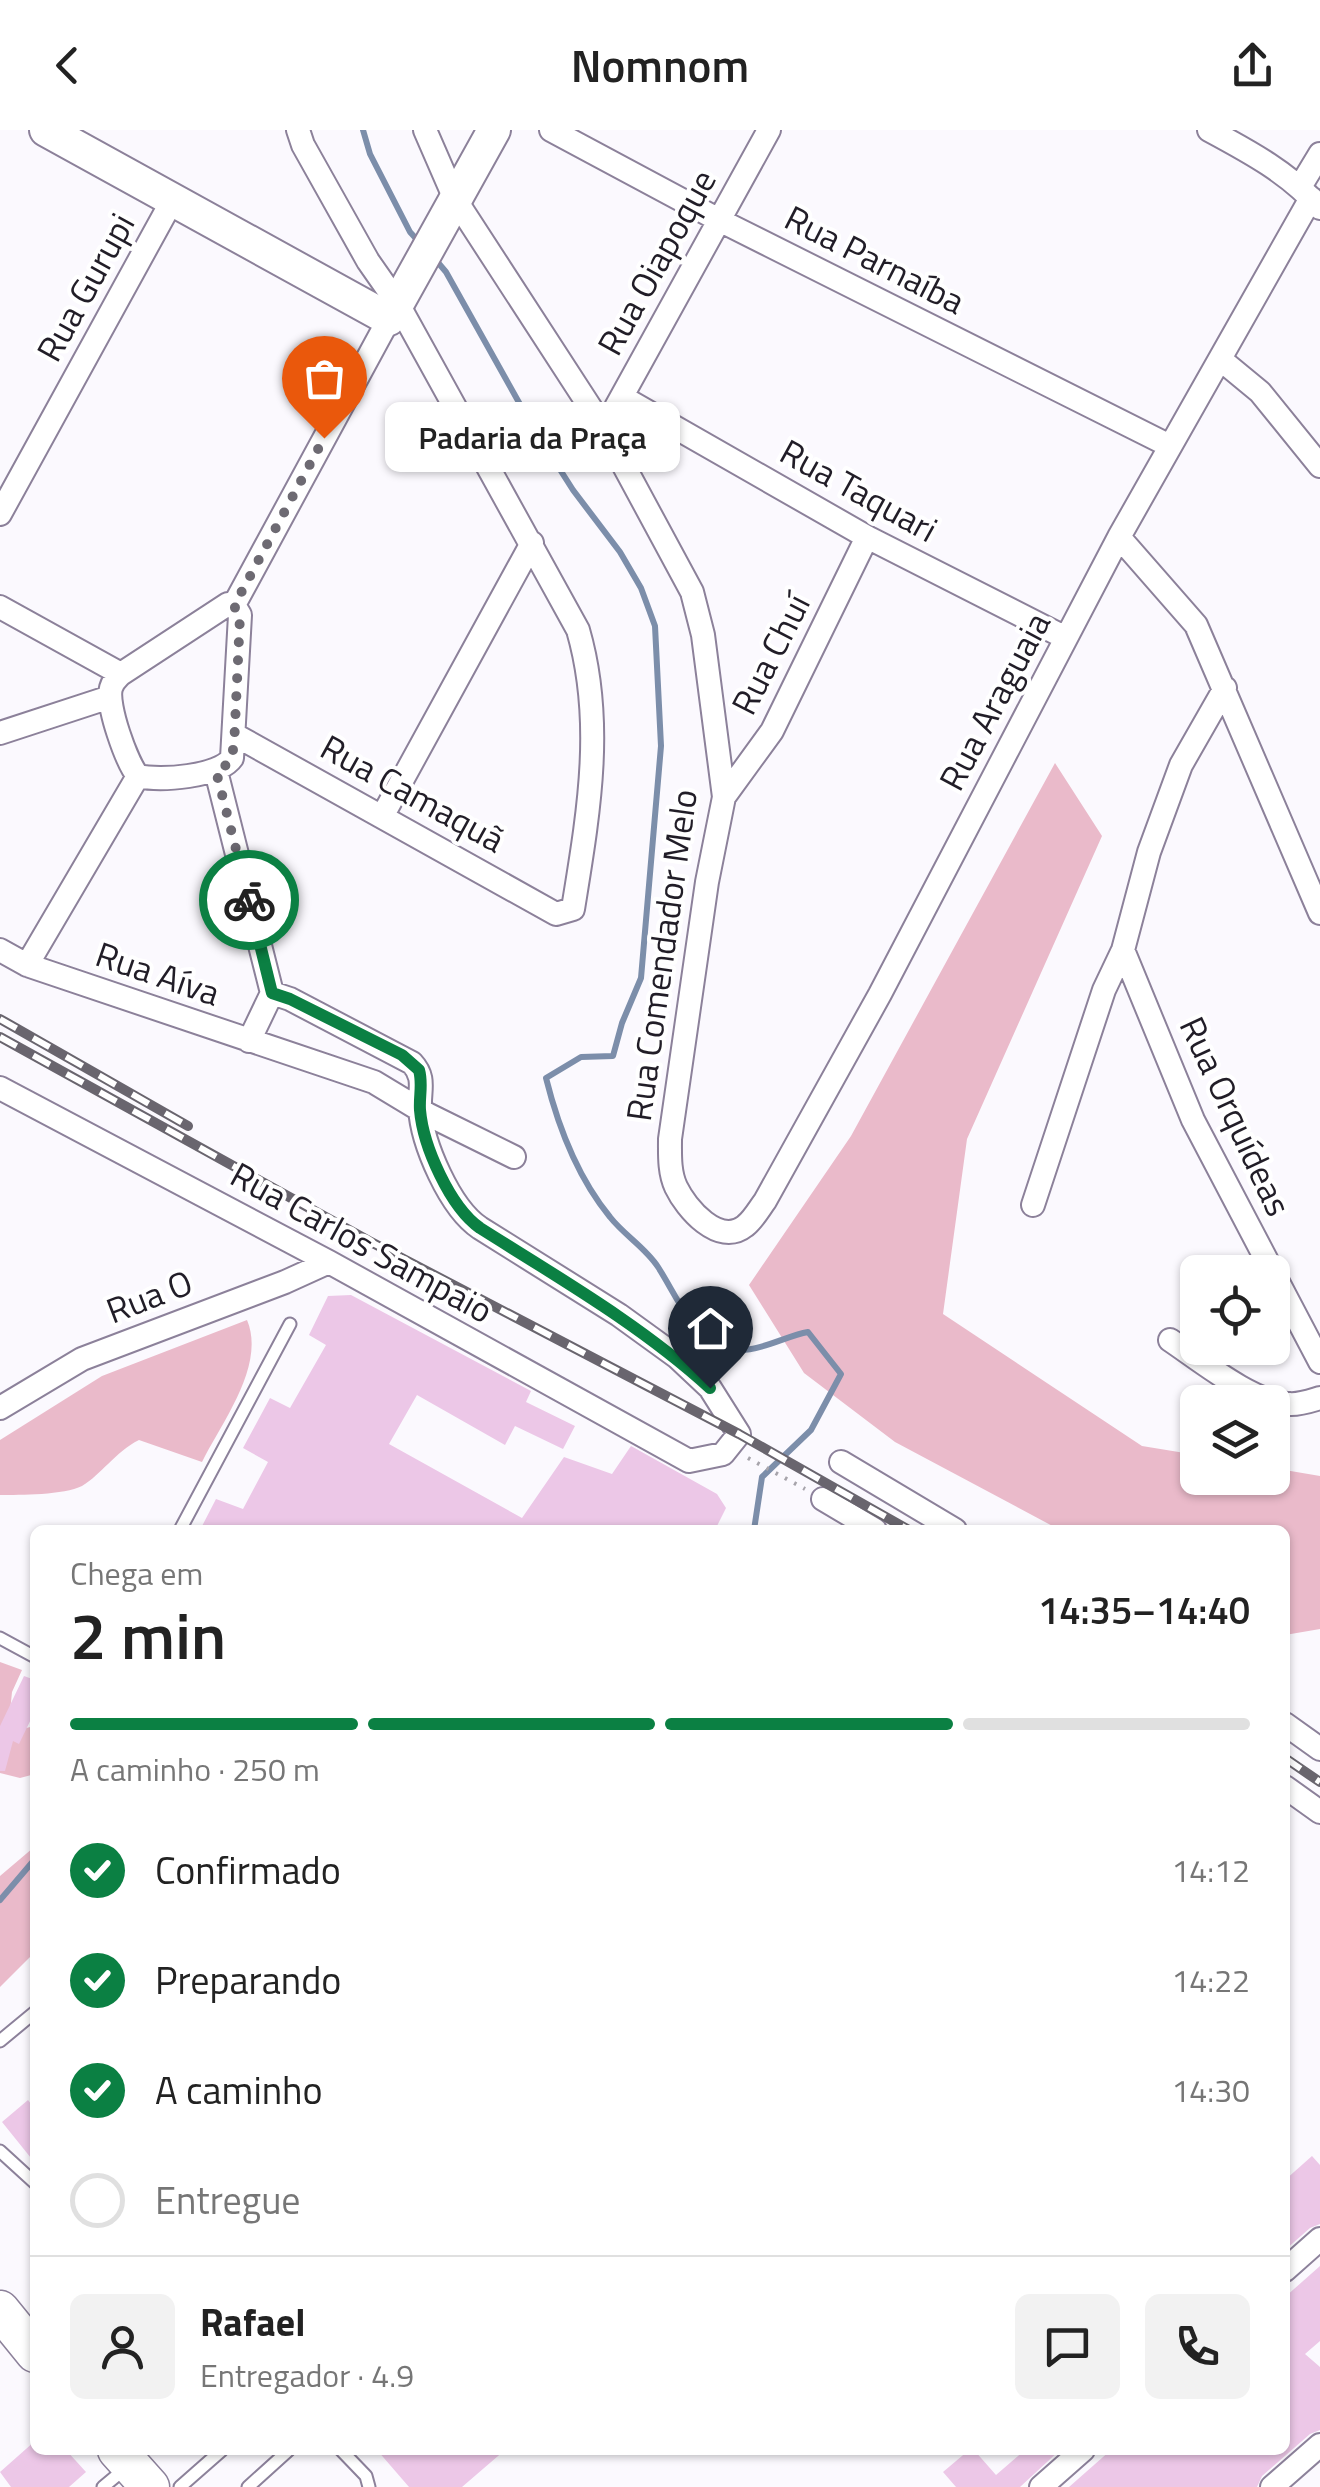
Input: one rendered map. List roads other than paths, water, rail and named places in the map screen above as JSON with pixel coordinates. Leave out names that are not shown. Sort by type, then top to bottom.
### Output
[{"type":"main road","points":[[0,2310],[30,2347]]},
{"type":"street","points":[[46,130],[173,199],[398,303]]},
{"type":"street","points":[[298,130],[303,146],[398,303],[532,543],[383,815]]},
{"type":"street","name":"Rua Comendador Melo","points":[[426,130],[451,206],[603,427],[692,592],[703,635],[724,796],[707,882],[670,1138],[670,1162],[675,1185],[687,1205],[722,1232],[734,1232]]},
{"type":"street","points":[[234,606],[494,130]]},
{"type":"street","name":"Rua Parnaíba","points":[[551,130],[719,220],[1170,446]]},
{"type":"street","name":"Rua Oiapoque","points":[[603,427],[769,130]]},
{"type":"street","points":[[1209,130],[1271,164],[1311,198]]},
{"type":"street","name":"Rua Araguaia","points":[[734,1232],[744,1227],[766,1201],[880,994],[1119,537],[1311,198],[1320,154]]},
{"type":"street","name":"Rua Gurupi","points":[[0,514],[173,199]]},
{"type":"street","points":[[1220,359],[1260,392],[1320,466]]},
{"type":"street","name":"Rua Taquari","points":[[622,397],[868,536],[1066,638]]},
{"type":"street","name":"Rua Chuí","points":[[724,796],[772,732],[868,536]]},
{"type":"street","points":[[1119,537],[1196,625],[1320,913]]},
{"type":"street","name":"Rua Camaquã","points":[[235,735],[556,914],[573,909],[589,810],[593,720],[590,672],[578,630],[532,543]]},
{"type":"street","points":[[234,606],[240,616],[232,758],[216,771],[159,778],[138,776],[131,766],[110,697],[112,683],[222,607],[234,606]]},
{"type":"street","points":[[0,608],[121,674]]},
{"type":"street","points":[[1033,1205],[1104,990],[1123,950],[1149,852],[1181,765],[1225,688]]},
{"type":"street","points":[[0,733],[110,697]]},
{"type":"street","points":[[216,771],[272,993],[249,1042]]},
{"type":"street","points":[[27,965],[138,776]]},
{"type":"street","name":"Rua Aíva","points":[[0,950],[27,965],[374,1082],[514,1157]]},
{"type":"street","name":"Rua Orquídeas","points":[[1123,950],[1194,1120],[1320,1362]]},
{"type":"street","name":"Rua Carlos Sampaio","points":[[0,1088],[329,1262],[689,1461],[723,1454],[739,1434],[710,1388],[677,1357],[620,1315],[470,1222],[449,1193],[432,1154],[420,1109],[421,1077],[412,1063],[272,993]]},
{"type":"street","name":"Rua O","points":[[0,1408],[82,1359],[329,1262]]},
{"type":"street","points":[[1170,1340],[1254,1394],[1276,1403],[1320,1398]]},
{"type":"street","points":[[841,1462],[947,1525]]},
{"type":"street","points":[[822,1498],[867,1525]]},
{"type":"street","points":[[1290,1728],[1320,1749]]},
{"type":"street","points":[[1290,1791],[1320,1812]]},
{"type":"street","points":[[1290,2266],[1320,2239]]},
{"type":"street","points":[[1272,2487],[1320,2444]]},
{"type":"street","points":[[1041,2487],[1077,2455]]},
{"type":"lane","points":[[183,1525],[290,1324]]},
{"type":"lane","points":[[0,1638],[30,1654]]},
{"type":"lane","points":[[0,2041],[30,2016]]},
{"type":"lane","points":[[0,2151],[30,2179]]},
{"type":"lane","points":[[180,2487],[216,2455]]},
{"type":"lane","points":[[248,2487],[283,2455]]},
{"type":"lane","points":[[346,2455],[366,2476],[369,2487]]},
{"type":"waterway","points":[[363,130],[370,154],[410,232],[420,243]]},
{"type":"waterway","points":[[435,259],[531,424],[573,490],[620,552],[641,588],[655,626],[661,746],[641,978],[613,1056],[581,1057],[546,1078],[563,1133],[588,1186],[616,1224],[653,1260],[699,1330],[719,1345],[741,1350],[808,1332],[841,1374],[811,1430],[762,1477],[755,1525]]},
{"type":"waterway","points":[[0,1900],[30,1865]]},
{"type":"railway","points":[[0,1019],[188,1126]]},
{"type":"railway","points":[[0,1037],[369,1241],[739,1434],[900,1525]]},
{"type":"railway","points":[[1290,1761],[1320,1782]]},
{"type":"place","name":"Padaria da Praça","points":[[324,438]]}]
